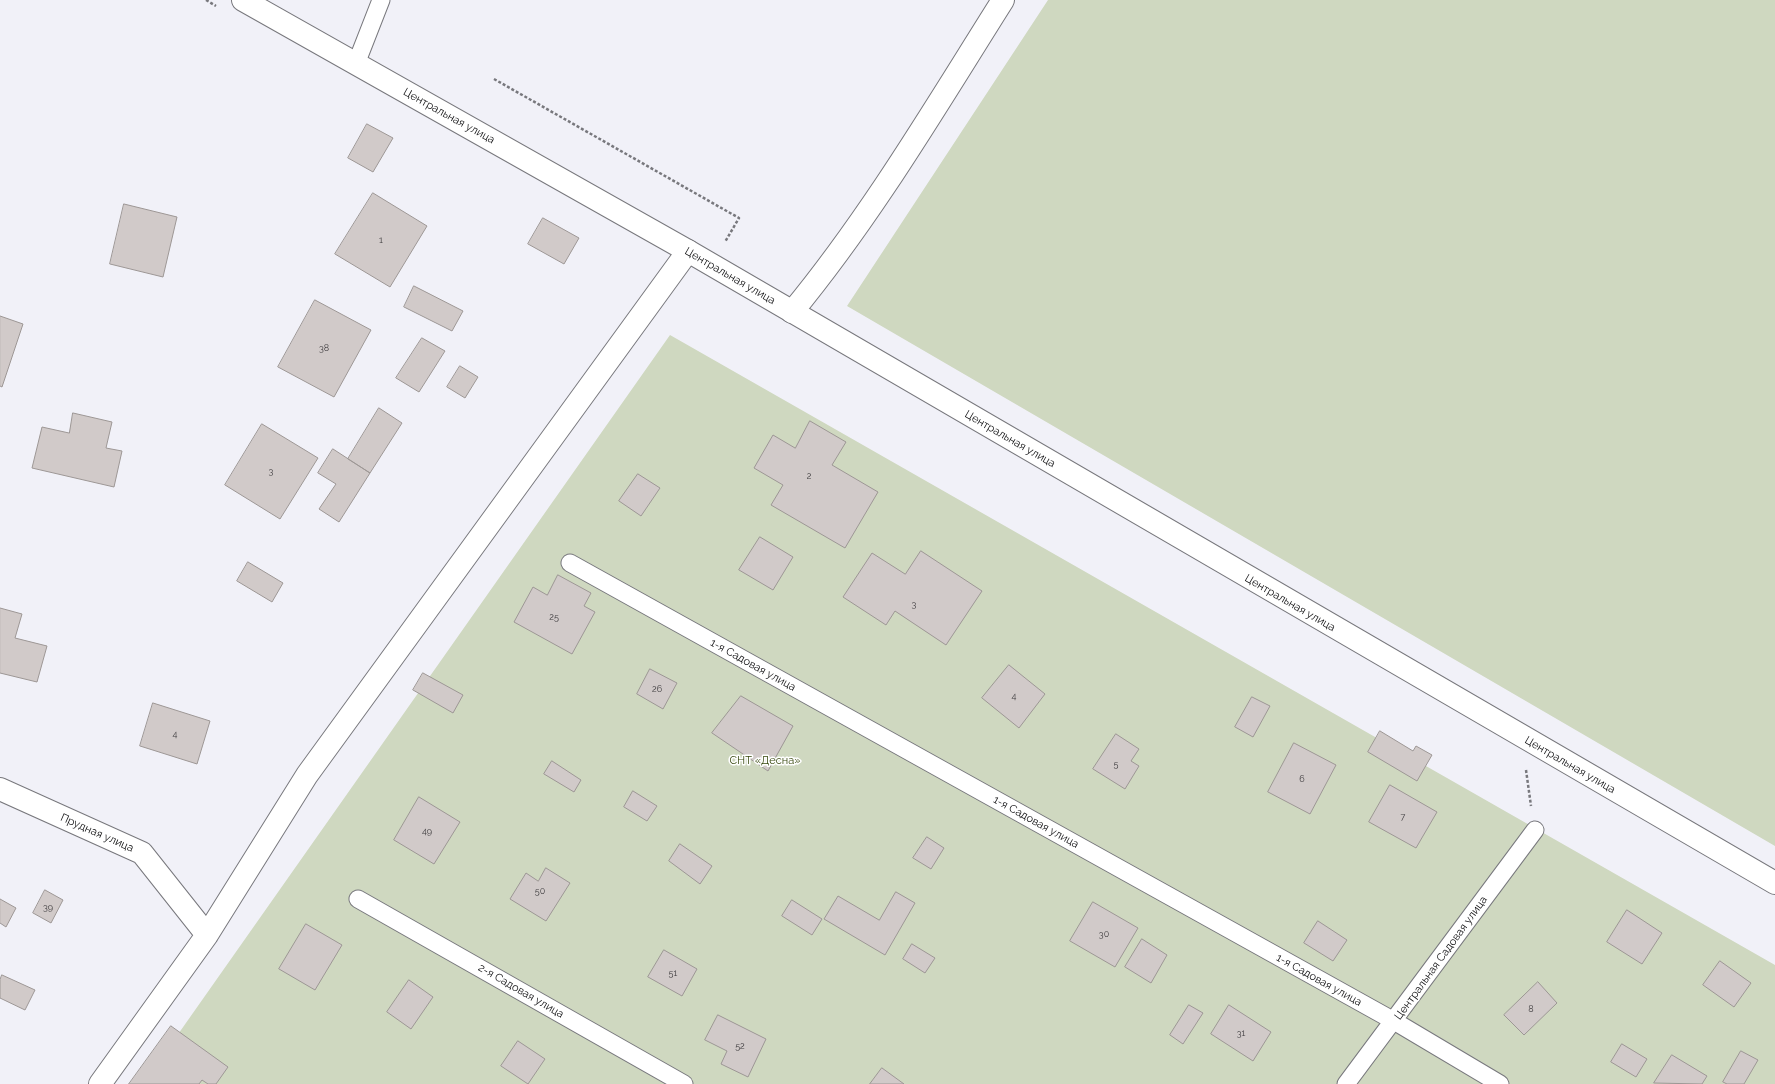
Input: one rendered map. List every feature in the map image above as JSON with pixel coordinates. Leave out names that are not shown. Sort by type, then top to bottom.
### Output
[{"type":"street","name":"Центральная улица","points":[[243,0],[688,251],[1775,883]]},
{"type":"street","points":[[792,312],[831,265],[923,127],[1003,0]]},
{"type":"street","points":[[100,1084],[207,935],[307,775],[688,251]]},
{"type":"street","name":"Прудная улица","points":[[0,789],[142,853],[207,935]]},
{"type":"lane","points":[[356,64],[381,0]]},
{"type":"lane","name":"1-я Садовая улица","points":[[570,563],[1394,1021],[1500,1084]]},
{"type":"lane","name":"Центральная Садовая улица","points":[[1346,1084],[1535,830]]},
{"type":"lane","name":"2-я Садовая улица","points":[[358,899],[684,1084]]},
{"type":"path","points":[[494,79],[739,218]]},
{"type":"path","points":[[1522,737],[1535,830]]},
{"type":"green space","points":[[1048,0],[1775,0],[1775,846],[847,306]]},
{"type":"green space","name":"СНТ «Десна»","points":[[670,335],[1775,965],[1775,1084],[143,1084]]},
{"type":"building","points":[[367,124],[393,138],[373,172],[348,158]]},
{"type":"building","points":[[373,193],[427,226],[390,287],[335,254]]},
{"type":"building","points":[[124,204],[177,217],[163,277],[110,264]]},
{"type":"building","points":[[543,218],[579,238],[564,264],[528,244]]},
{"type":"building","points":[[414,286],[463,311],[452,331],[404,307]]},
{"type":"building","points":[[315,300],[371,330],[334,397],[278,367]]},
{"type":"building","points":[[0,316],[23,324],[2,387],[0,386]]},
{"type":"building","points":[[422,338],[445,351],[419,392],[396,378]]},
{"type":"building","points":[[460,366],[478,377],[465,398],[447,387]]},
{"type":"building","points":[[379,408],[402,423],[370,473],[348,459]]},
{"type":"building","points":[[73,413],[112,422],[106,448],[122,451],[114,487],[32,468],[42,427],[69,433]]},
{"type":"building","points":[[810,421],[846,442],[832,465],[878,492],[845,548],[771,505],[783,485],[754,468],[773,435],[795,448]]},
{"type":"building","points":[[262,424],[318,458],[280,519],[225,485]]},
{"type":"building","points":[[333,449],[370,473],[339,522],[319,509],[336,484],[318,473]]},
{"type":"building","points":[[638,474],[660,488],[641,516],[619,501]]},
{"type":"building","points":[[760,537],[793,557],[773,590],[739,570]]},
{"type":"building","points":[[921,551],[982,591],[946,645],[895,611],[886,625],[843,597],[872,553],[905,574]]},
{"type":"building","points":[[248,562],[283,583],[272,602],[237,581]]},
{"type":"building","points":[[558,575],[591,593],[584,606],[595,612],[572,654],[514,622],[533,587],[547,595]]},
{"type":"building","points":[[0,608],[22,614],[15,638],[47,646],[37,682],[0,673]]},
{"type":"building","points":[[1009,665],[1045,694],[1019,728],[982,698]]},
{"type":"building","points":[[650,669],[677,683],[663,709],[637,694]]},
{"type":"building","points":[[423,673],[463,695],[453,713],[413,690]]},
{"type":"building","points":[[741,696],[793,726],[768,771],[712,733]]},
{"type":"building","points":[[1252,697],[1270,706],[1253,737],[1235,727]]},
{"type":"building","points":[[153,703],[210,721],[197,764],[140,746]]},
{"type":"building","points":[[1380,731],[1413,751],[1416,746],[1432,755],[1417,781],[1368,752]]},
{"type":"building","points":[[1116,734],[1139,749],[1131,761],[1139,766],[1125,789],[1093,769]]},
{"type":"building","points":[[1294,743],[1336,765],[1310,814],[1268,792]]},
{"type":"building","points":[[552,761],[581,780],[574,792],[544,774]]},
{"type":"building","points":[[1390,785],[1437,812],[1416,848],[1369,822]]},
{"type":"building","points":[[633,791],[657,806],[647,821],[624,807]]},
{"type":"building","points":[[419,797],[460,822],[434,864],[394,840]]},
{"type":"building","points":[[927,837],[944,848],[931,869],[913,858]]},
{"type":"building","points":[[680,844],[712,866],[700,884],[669,861]]},
{"type":"building","points":[[546,868],[570,883],[546,921],[510,899],[526,873],[538,881]]},
{"type":"building","points":[[45,890],[63,900],[51,923],[33,913]]},
{"type":"building","points":[[896,892],[915,903],[885,955],[824,919],[838,896],[879,920]]},
{"type":"building","points":[[0,899],[16,908],[6,927],[0,923]]},
{"type":"building","points":[[792,900],[822,919],[812,935],[782,916]]},
{"type":"building","points":[[1093,902],[1138,928],[1115,967],[1070,941]]},
{"type":"building","points":[[1627,910],[1662,933],[1642,964],[1607,942]]},
{"type":"building","points":[[1318,921],[1347,940],[1333,961],[1304,943]]},
{"type":"building","points":[[306,924],[342,945],[315,990],[279,969]]},
{"type":"building","points":[[1142,939],[1167,955],[1151,983],[1125,967]]},
{"type":"building","points":[[912,944],[935,958],[925,973],[903,959]]},
{"type":"building","points":[[664,950],[697,969],[682,996],[648,977]]},
{"type":"building","points":[[1720,961],[1751,983],[1734,1007],[1703,985]]},
{"type":"building","points":[[2,975],[35,990],[25,1010],[0,998],[0,980]]},
{"type":"building","points":[[409,980],[433,997],[411,1029],[387,1012]]},
{"type":"building","points":[[1538,982],[1557,1003],[1524,1035],[1504,1015]]},
{"type":"building","points":[[1189,1005],[1203,1013],[1183,1044],[1170,1035]]},
{"type":"building","points":[[1229,1005],[1271,1032],[1253,1061],[1211,1034]]},
{"type":"building","points":[[718,1015],[766,1039],[748,1077],[721,1064],[727,1051],[705,1040]]},
{"type":"building","points":[[171,1026],[228,1067],[216,1084],[208,1084],[202,1080],[199,1084],[129,1084]]},
{"type":"building","points":[[518,1041],[545,1059],[528,1084],[501,1066]]},
{"type":"building","points":[[1622,1044],[1647,1059],[1636,1077],[1611,1062]]},
{"type":"building","points":[[1741,1051],[1758,1060],[1744,1084],[1727,1084],[1723,1082]]},
{"type":"building","points":[[1672,1055],[1707,1076],[1702,1084],[1654,1083]]},
{"type":"building","points":[[882,1068],[904,1084],[870,1084]]}]
